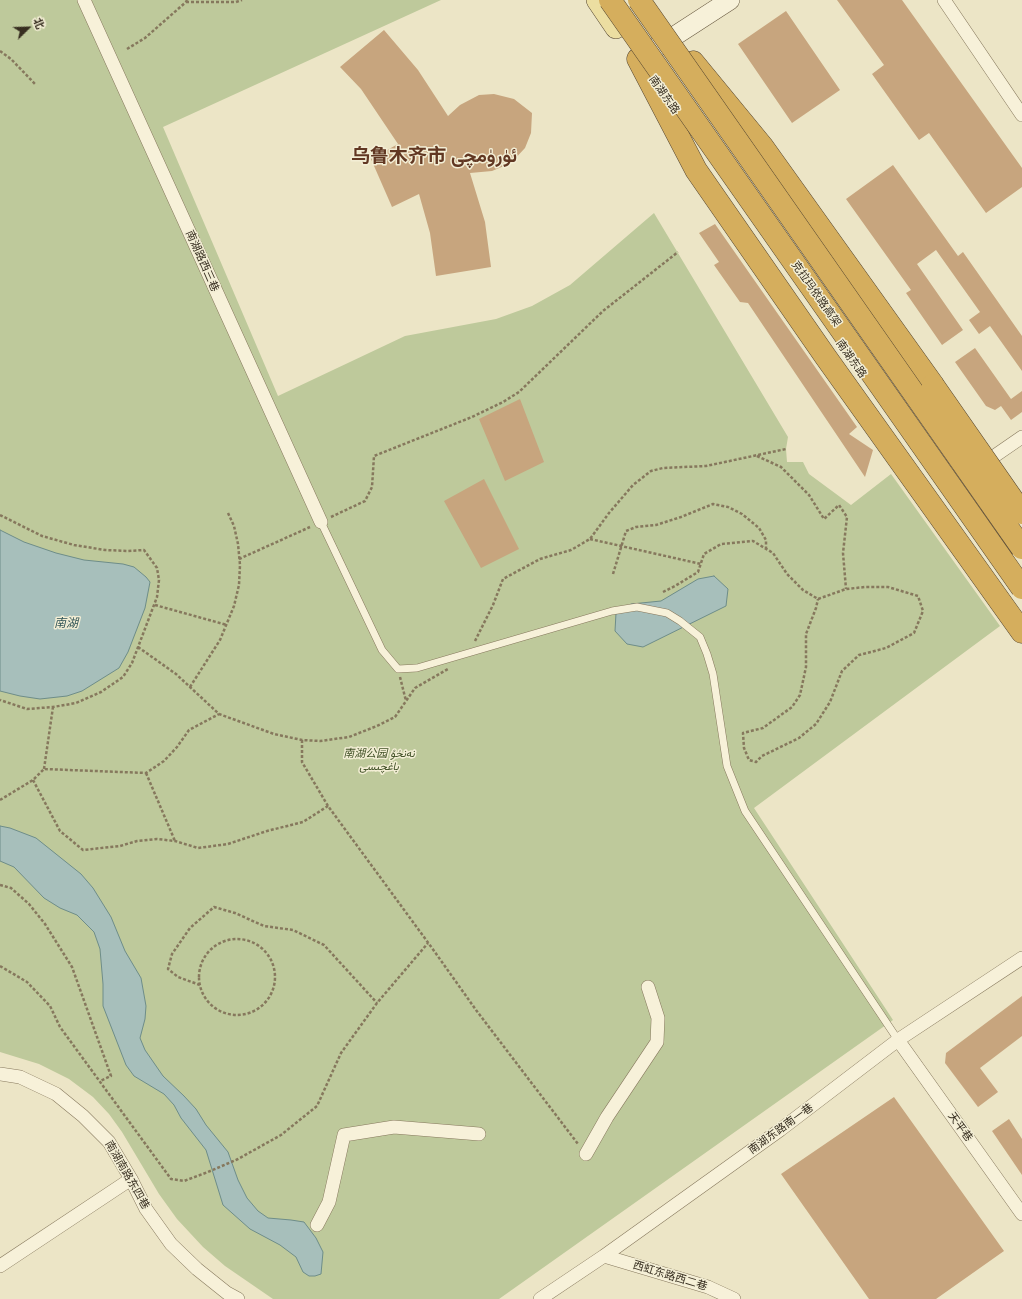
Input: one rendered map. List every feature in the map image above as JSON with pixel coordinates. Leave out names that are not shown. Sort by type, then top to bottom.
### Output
[{"type":"highway","name":"克拉玛依路高架","points":[[610,0],[1022,588]]},
{"type":"highway","name":"克拉玛依路高架","points":[[639,0],[1022,548]]},
{"type":"highway","points":[[673,37],[762,146],[1022,513]]},
{"type":"highway","points":[[638,59],[696,170],[1022,632]]},
{"type":"main road","name":"南湖东路","points":[[597,0],[1022,601]]},
{"type":"main road","points":[[646,0],[673,37],[904,380],[965,476],[1022,556]]},
{"type":"street","name":"南湖路西三巷","points":[[84,0],[321,522]]},
{"type":"street","points":[[638,59],[730,0]]},
{"type":"street","points":[[944,0],[1022,115]]},
{"type":"street","points":[[965,476],[1022,438]]},
{"type":"street","name":"南湖东路南一巷","points":[[540,1299],[604,1256],[780,1130],[898,1040],[1022,958]]},
{"type":"street","points":[[586,1154],[607,1117],[657,1042],[658,1018],[648,987]]},
{"type":"street","name":"天平巷","points":[[898,1040],[1022,1214]]},
{"type":"street","name":"南湖南路东四巷","points":[[0,1074],[20,1077],[56,1094],[83,1116],[109,1142],[131,1179],[146,1209],[172,1244],[197,1269],[228,1294],[238,1299]]},
{"type":"street","points":[[317,1225],[329,1202],[344,1135],[394,1127],[479,1134]]},
{"type":"street","points":[[0,1266],[131,1179]]},
{"type":"street","name":"西虹东路西二巷","points":[[604,1256],[708,1287],[734,1299]]},
{"type":"lane","points":[[321,522],[382,650],[398,669],[417,668],[612,610],[637,607],[667,613],[700,637],[713,674],[727,766],[745,811],[898,1040]]},
{"type":"path","points":[[127,49],[145,38],[186,1],[236,2],[242,0]]},
{"type":"path","points":[[0,51],[12,59],[36,85]]},
{"type":"path","points":[[239,559],[365,501],[372,487],[374,456],[472,417],[503,402],[519,392],[602,311],[678,252]]},
{"type":"path","points":[[138,647],[176,674],[219,714],[274,734],[302,740],[349,737],[395,717],[415,688],[444,672],[468,653],[493,605],[503,579],[540,559],[571,550],[590,539],[633,485],[651,471],[662,468],[706,466],[786,449]]},
{"type":"path","points":[[756,456],[781,467],[809,494],[824,519],[839,506],[847,517],[843,553],[846,589]]},
{"type":"path","points":[[613,574],[626,531],[636,527],[656,525],[713,504],[728,507],[742,514],[759,528],[766,540],[766,548]]},
{"type":"path","points":[[190,687],[220,640],[234,606],[239,585],[238,544],[234,526],[228,513]]},
{"type":"path","points":[[0,515],[42,536],[74,545],[128,552],[144,550],[157,568],[159,580],[158,597],[132,663],[123,677],[101,692],[76,703],[27,709],[0,700]]},
{"type":"path","points":[[590,539],[701,564]]},
{"type":"path","points":[[663,592],[676,586],[698,572],[704,554],[721,544],[753,541],[773,553],[787,574],[803,590],[818,599]]},
{"type":"path","points":[[888,587],[918,596],[923,611],[914,633],[886,648],[859,655],[842,671],[830,702],[816,724],[799,738],[762,756],[756,762],[749,760],[744,748],[743,733],[763,728],[792,707],[800,695],[806,667],[806,634],[818,599],[846,589],[888,587]]},
{"type":"path","points":[[155,605],[227,625]]},
{"type":"path","points":[[398,669],[406,702]]},
{"type":"path","points":[[0,800],[33,780],[44,769],[53,707]]},
{"type":"path","points":[[44,769],[146,773],[164,761],[178,747],[189,730],[219,714]]},
{"type":"path","points":[[302,740],[302,762],[328,806],[476,1010],[586,1154]]},
{"type":"path","points":[[146,773],[175,842]]},
{"type":"path","points":[[33,780],[60,831],[83,850],[120,846],[137,841],[157,838],[198,848],[228,844],[266,831],[303,822],[328,806]]},
{"type":"path","points":[[0,885],[11,888],[29,904],[45,924],[72,967],[111,1076],[100,1081]]},
{"type":"path","points":[[200,985],[178,976],[168,969],[172,954],[190,928],[214,907],[235,913],[264,926],[293,930],[324,945],[377,1003]]},
{"type":"path","points":[[238,938],[253,941],[265,950],[273,962],[276,977],[273,992],[264,1005],[252,1013],[237,1016],[222,1013],[210,1004],[201,991],[200,985],[198,976],[202,962],[210,949],[223,941],[238,938]]},
{"type":"path","points":[[0,966],[27,982],[50,1006],[60,1027],[171,1179],[184,1181],[238,1159],[281,1135],[317,1106],[341,1053],[377,1003],[428,943]]},
{"type":"green space","name":"南湖公园 نەنخۇ باغچىسى","points":[[0,0],[441,0],[163,127],[278,396],[405,336],[496,319],[532,306],[570,285],[654,213],[788,437],[786,449],[787,462],[803,462],[809,474],[851,505],[891,474],[1000,626],[754,808],[893,1020],[499,1299],[273,1299],[225,1266],[203,1247],[177,1219],[159,1194],[122,1132],[109,1114],[93,1097],[69,1079],[39,1064],[0,1052]]},
{"type":"water","name":"南湖","points":[[0,530],[24,542],[56,553],[84,560],[123,564],[134,567],[146,577],[150,582],[145,608],[128,652],[119,668],[82,691],[67,696],[40,699],[0,691]]},
{"type":"water","points":[[714,576],[728,589],[726,606],[643,647],[627,644],[615,631],[616,613],[631,604],[661,601],[698,579]]},
{"type":"water","points":[[0,826],[10,828],[36,838],[81,874],[93,888],[111,917],[125,951],[141,978],[146,1006],[145,1019],[140,1038],[145,1050],[163,1076],[196,1109],[206,1125],[228,1152],[238,1180],[247,1198],[258,1211],[268,1218],[304,1222],[316,1238],[323,1252],[321,1274],[309,1276],[303,1272],[296,1257],[280,1245],[250,1229],[223,1205],[206,1150],[181,1118],[174,1105],[164,1094],[134,1076],[126,1065],[103,1006],[100,949],[94,932],[77,915],[60,908],[44,898],[14,867],[0,861]]},
{"type":"building","points":[[837,0],[902,0],[1022,168],[1022,187],[986,213],[929,133],[919,140],[872,74],[884,65]]},
{"type":"building","points":[[786,11],[840,90],[792,123],[738,44]]},
{"type":"building","points":[[384,30],[418,70],[448,116],[460,105],[479,95],[494,94],[514,99],[532,113],[531,133],[525,148],[511,163],[492,171],[470,173],[485,222],[491,267],[436,276],[430,233],[419,194],[392,207],[371,159],[398,144],[361,89],[340,67]]},
{"type":"building","points":[[893,165],[958,256],[963,252],[1022,336],[1022,371],[990,326],[979,334],[969,320],[980,312],[936,250],[917,264],[963,330],[942,345],[906,293],[911,290],[846,199]]},
{"type":"building","points":[[715,224],[857,427],[849,434],[873,450],[865,477],[748,303],[740,302],[714,265],[719,262],[699,233]]},
{"type":"building","points":[[975,348],[1011,399],[1022,391],[1022,412],[1011,420],[1001,406],[995,410],[986,406],[955,362]]},
{"type":"building","points":[[520,399],[544,462],[505,481],[479,419]]},
{"type":"building","points":[[484,479],[519,549],[481,568],[444,501]]},
{"type":"building","points":[[1022,996],[1022,1036],[980,1068],[998,1092],[978,1107],[945,1063],[946,1053]]},
{"type":"building","points":[[894,1097],[1004,1251],[936,1299],[869,1299],[781,1174]]},
{"type":"building","points":[[1009,1119],[1022,1139],[1022,1175],[992,1131]]},
{"type":"district","name":"乌鲁木齐市 ئۈرۈمچى","points":[[434,157]]}]
